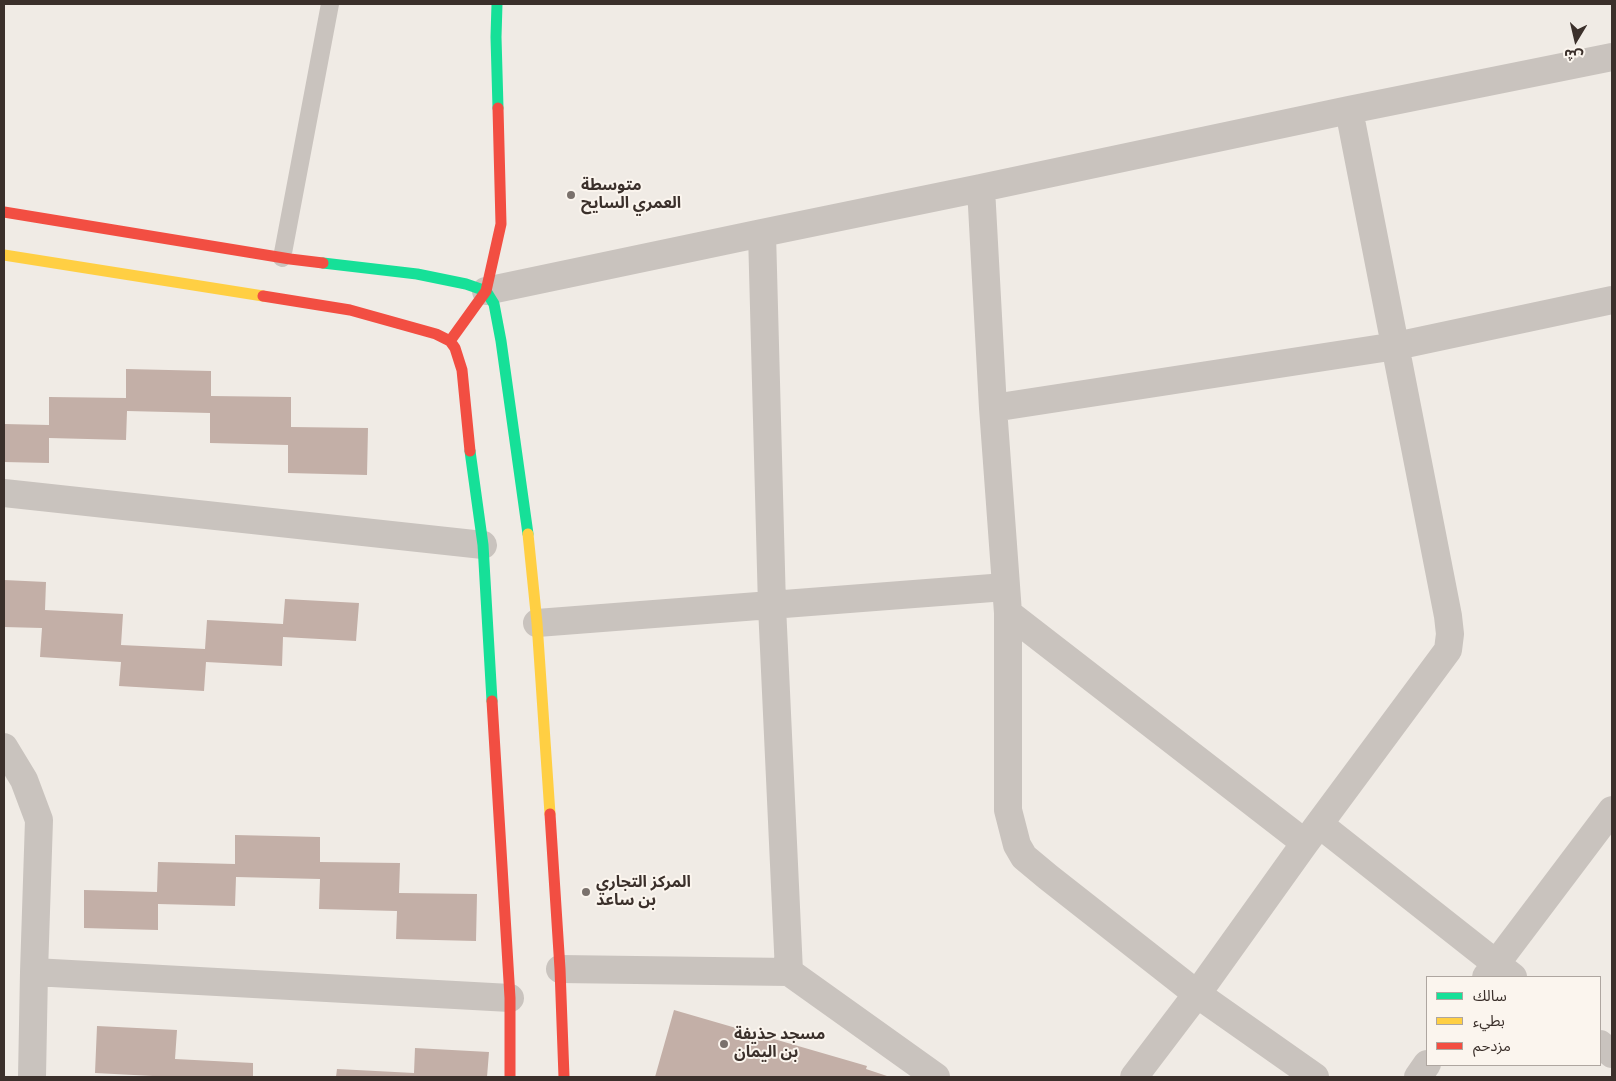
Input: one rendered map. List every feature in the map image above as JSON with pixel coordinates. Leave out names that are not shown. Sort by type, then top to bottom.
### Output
[{"type":"street","points":[[450,341],[486,291],[501,224],[496,46],[497,4]]},
{"type":"street","points":[[4,212],[282,258],[417,274],[466,284],[486,291],[1349,110],[1612,57]]},
{"type":"street","points":[[1134,1077],[1197,994],[1312,833],[1448,650],[1450,634],[1446,607],[1349,110]]},
{"type":"street","points":[[981,188],[1006,600],[1008,810],[1017,845],[1024,857],[1048,878],[1197,994],[1315,1077]]},
{"type":"street","points":[[762,232],[772,606],[789,972]]},
{"type":"street","points":[[4,255],[350,310],[420,328],[450,341],[455,348],[462,370],[467,426],[483,545],[510,998],[510,1077]]},
{"type":"street","points":[[486,291],[494,304],[501,341],[525,504],[537,623],[560,969],[564,1077]]},
{"type":"street","points":[[993,408],[1396,346],[1612,300]]},
{"type":"street","points":[[4,493],[483,545]]},
{"type":"street","points":[[537,623],[772,606],[1006,600],[1498,973],[1612,810]]},
{"type":"street","points":[[4,747],[24,780],[40,820],[32,1077]]},
{"type":"street","points":[[560,969],[789,972],[936,1077]]},
{"type":"street","points":[[34,972],[510,998]]},
{"type":"street","points":[[1601,1045],[1612,1054]]},
{"type":"street","points":[[1418,1077],[1426,1065]]},
{"type":"lane","points":[[282,258],[330,4]]},
{"type":"building","points":[[126,369],[211,371],[211,396],[291,397],[291,427],[368,428],[367,475],[288,473],[288,445],[210,443],[210,413],[127,411],[126,440],[49,438],[49,463],[4,462],[4,424],[49,425],[49,397],[126,398]]},
{"type":"building","points":[[4,580],[46,582],[45,610],[123,614],[121,645],[205,649],[207,620],[283,624],[285,599],[359,603],[356,641],[283,637],[282,666],[206,662],[204,691],[119,686],[121,662],[40,657],[42,628],[4,627]]},
{"type":"building","points":[[235,835],[320,837],[320,862],[400,863],[399,893],[477,894],[476,941],[396,939],[397,911],[319,909],[320,879],[236,877],[235,906],[158,904],[158,930],[84,928],[84,890],[157,892],[158,862],[235,864]]},
{"type":"building","name":"مسجد حذيفة بن اليمان","points":[[674,1010],[867,1066],[866,1069],[890,1077],[655,1077]]},
{"type":"building","points":[[97,1026],[177,1030],[175,1059],[253,1063],[253,1077],[172,1077],[95,1073]]},
{"type":"building","points":[[415,1048],[489,1052],[487,1077],[336,1077],[337,1069],[414,1073]]},
{"type":"traffic: fast","points":[[497,4],[498,108]]},
{"type":"traffic: fast","points":[[323,263],[417,274],[466,284],[486,291],[494,304],[501,341],[528,534]]},
{"type":"traffic: fast","points":[[470,451],[483,545],[492,701]]},
{"type":"traffic: slow","points":[[4,255],[263,296]]},
{"type":"traffic: slow","points":[[528,534],[537,623],[550,814]]},
{"type":"traffic: jam","points":[[450,341],[486,291],[501,224],[498,108]]},
{"type":"traffic: jam","points":[[4,212],[323,263]]},
{"type":"traffic: jam","points":[[263,296],[350,310],[436,334],[450,341],[455,348],[462,370],[470,451]]},
{"type":"traffic: jam","points":[[492,701],[510,998],[510,1077]]},
{"type":"traffic: jam","points":[[550,814],[560,969],[564,1077]]},
{"type":"place","name":"متوسطة العمري السايح","points":[[571,195]]},
{"type":"place","name":"المركز التجاري بن ساعد","points":[[586,892]]},
{"type":"place","name":"مسجد حذيفة بن اليمان","points":[[724,1044]]}]
